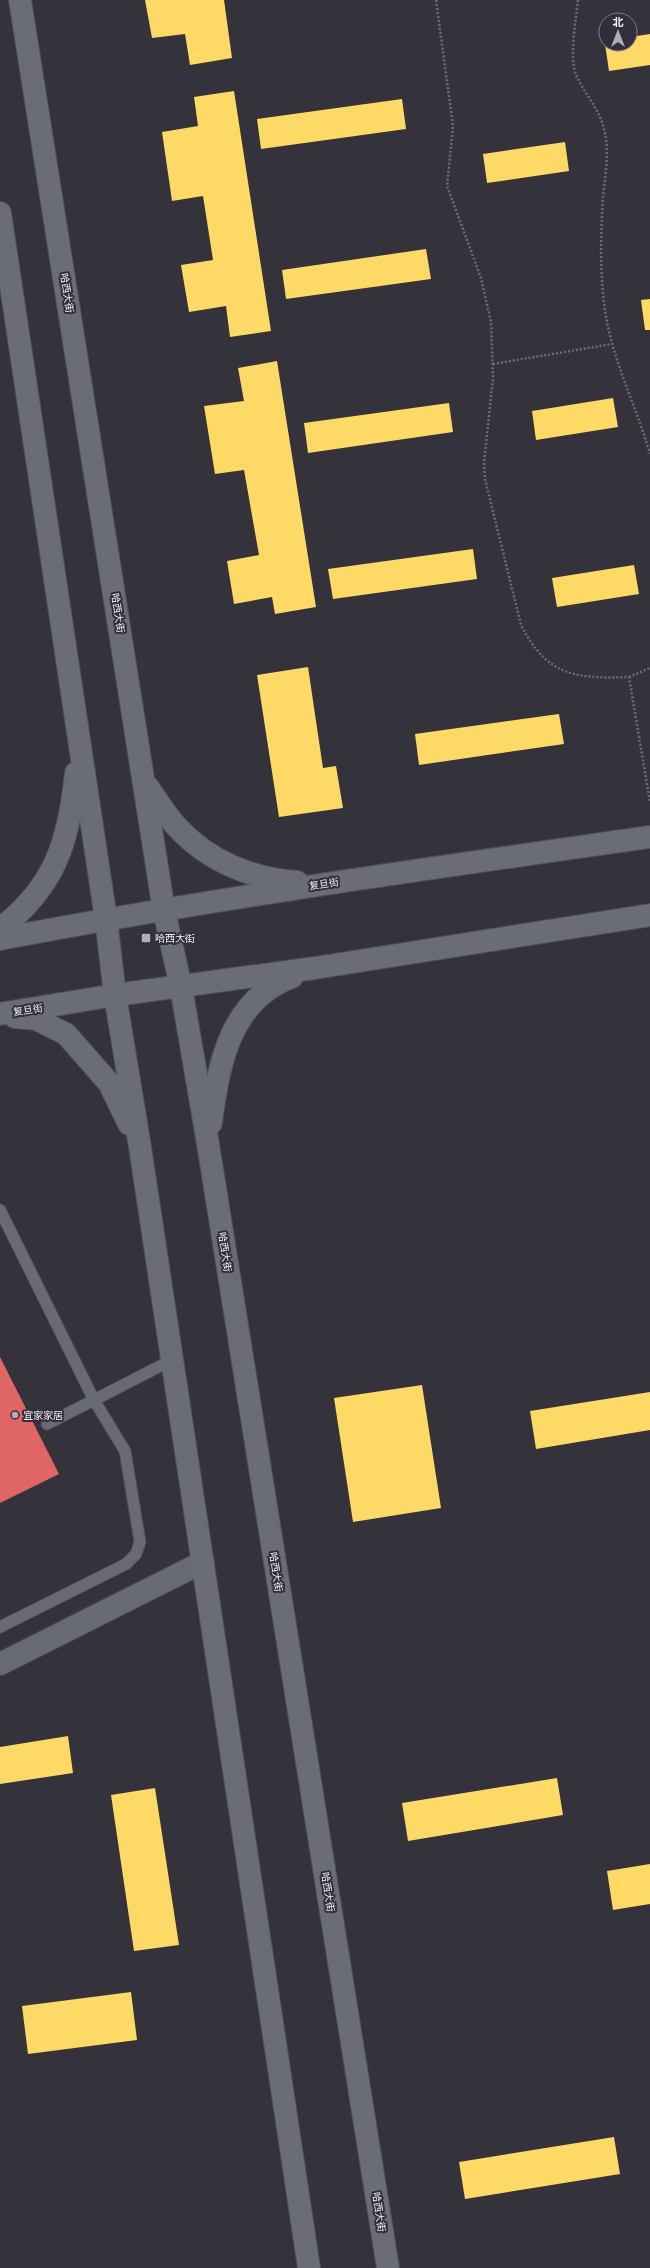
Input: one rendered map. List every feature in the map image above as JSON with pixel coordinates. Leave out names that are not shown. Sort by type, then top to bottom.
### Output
[{"type":"main road","name":"哈西大街","points":[[20,0],[146,784],[164,911],[181,987],[208,1144],[388,2268]]},
{"type":"main road","points":[[0,214],[106,919],[115,995],[140,1147],[310,2268]]},
{"type":"main road","points":[[0,929],[34,897],[57,861],[68,833],[79,742]]},
{"type":"main road","points":[[146,784],[177,827],[208,854],[239,870],[276,881],[322,884]]},
{"type":"main road","name":"复旦街","points":[[0,939],[106,919],[164,911],[322,884],[650,837]]},
{"type":"main road","name":"复旦街","points":[[0,1015],[115,995],[315,968],[650,915]]},
{"type":"main road","points":[[208,1144],[218,1069],[231,1034],[243,1015],[266,990],[284,980],[315,968]]},
{"type":"main road","points":[[0,1015],[36,1019],[66,1034],[109,1082],[140,1147]]},
{"type":"street","points":[[0,1664],[203,1562]]},
{"type":"lane","points":[[0,1210],[94,1400],[125,1451],[140,1542],[136,1554],[126,1564],[0,1627]]},
{"type":"lane","points":[[47,1424],[172,1360]]},
{"type":"path","points":[[436,0],[452,126],[447,186],[469,240],[485,292],[491,322],[493,364],[484,463],[485,479],[521,625],[530,644],[559,670],[580,676],[629,677],[650,668]]},
{"type":"path","points":[[578,0],[574,53],[576,73],[604,128],[606,146],[602,222],[603,291],[612,344],[622,380],[642,426],[650,454]]},
{"type":"path","points":[[493,364],[612,344]]},
{"type":"path","points":[[629,677],[650,802]]},
{"type":"building: 住宅","points":[[145,0],[224,0],[232,58],[190,65],[185,34],[152,38]]},
{"type":"building: 住宅","points":[[650,34],[650,65],[609,71],[606,52],[638,52],[638,36]]},
{"type":"building: 住宅","points":[[234,91],[271,331],[230,337],[226,306],[189,312],[181,265],[213,260],[203,196],[172,201],[162,132],[198,126],[194,97]]},
{"type":"building: 住宅","points":[[402,99],[406,129],[261,149],[257,119]]},
{"type":"building: 住宅","points":[[565,142],[569,171],[487,183],[483,154]]},
{"type":"building: 住宅","points":[[426,249],[431,279],[286,299],[282,270]]},
{"type":"building: 住宅","points":[[650,299],[650,330],[645,330],[641,300]]},
{"type":"building: 住宅","points":[[277,361],[316,607],[275,614],[272,597],[234,604],[227,561],[259,555],[244,470],[215,474],[204,406],[244,401],[238,368]]},
{"type":"building: 住宅","points":[[613,398],[618,427],[536,440],[532,411]]},
{"type":"building: 住宅","points":[[449,403],[453,432],[308,453],[304,423]]},
{"type":"building: 住宅","points":[[473,549],[477,579],[333,599],[328,569]]},
{"type":"building: 住宅","points":[[634,565],[639,594],[557,607],[552,578]]},
{"type":"building: 住宅","points":[[308,667],[323,768],[336,766],[343,808],[279,817],[257,675]]},
{"type":"building: 住宅","points":[[559,714],[564,744],[419,765],[415,734]]},
{"type":"building: 住宅","points":[[422,1385],[441,1508],[353,1522],[334,1398]]},
{"type":"building: 住宅","points":[[650,1392],[650,1430],[536,1449],[530,1411]]},
{"type":"building: 住宅","points":[[68,1736],[73,1773],[0,1784],[0,1747]]},
{"type":"building: 住宅","points":[[557,1778],[563,1815],[408,1841],[402,1803]]},
{"type":"building: 住宅","points":[[155,1788],[179,1945],[134,1951],[111,1795]]},
{"type":"building: 住宅","points":[[650,1864],[650,1904],[613,1910],[607,1871]]},
{"type":"building: 住宅","points":[[131,1992],[137,2040],[28,2054],[22,2006]]},
{"type":"building: 住宅","points":[[614,2137],[620,2174],[465,2199],[459,2162]]},
{"type":"building: 商业","name":"宜家家居","points":[[0,1357],[59,1474],[0,1503]]},
{"type":"place","name":"哈西大街","points":[[146,938]]},
{"type":"place","name":"宜家家居","points":[[15,1415]]}]
